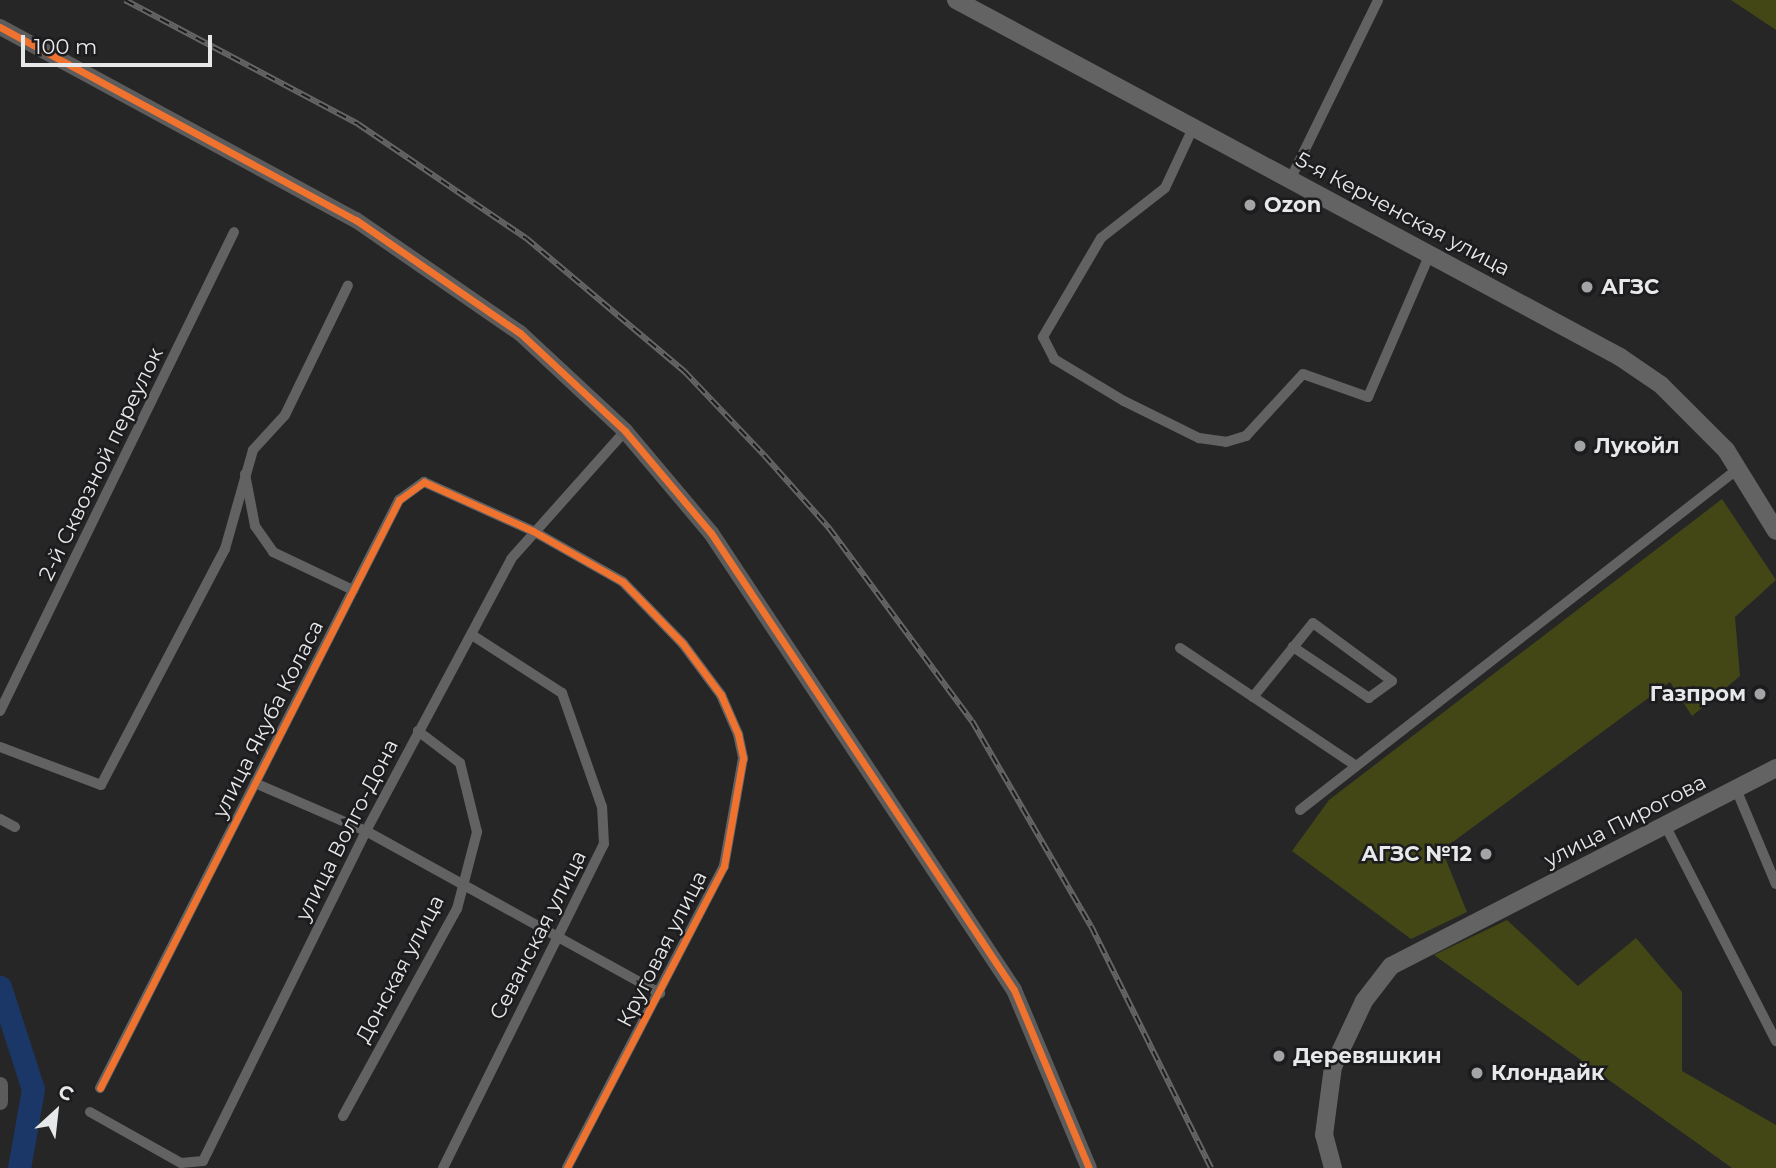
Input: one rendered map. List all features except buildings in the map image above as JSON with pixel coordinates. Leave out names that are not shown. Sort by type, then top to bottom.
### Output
[{"type":"main road","name":"5-я Керченская улица","points":[[956,0],[1630,364],[1681,404],[1739,468],[1776,531]]},
{"type":"main road","name":"улица Пирогова","points":[[1333,1168],[1324,1135],[1333,1067],[1377,981],[1416,951],[1494,914],[1776,768]]},
{"type":"street","points":[[1290,180],[1378,0]]},
{"type":"street","points":[[0,27],[356,220],[520,333],[625,431],[711,533],[1014,990],[1089,1168]]},
{"type":"street","points":[[1193,128],[1165,188],[1093,247],[1043,337],[1054,359],[1124,401],[1199,438],[1226,442],[1246,436],[1303,374],[1368,397],[1430,254]]},
{"type":"street","name":"2-й Сквозной переулок","points":[[0,712],[234,232]]},
{"type":"street","points":[[0,747],[101,785],[225,549],[244,471],[253,450],[285,415],[348,285]]},
{"type":"street","name":"улица Волго-Дона","points":[[90,1112],[181,1163],[203,1161],[366,831],[472,635],[533,531],[625,431]]},
{"type":"street","points":[[1300,810],[1739,468]]},
{"type":"street","points":[[244,471],[255,526],[267,546],[353,590]]},
{"type":"street","name":"улица Якуба Коласа","points":[[100,1088],[353,590],[414,485],[424,482],[533,531]]},
{"type":"street","name":"Круговая улица","points":[[533,531],[624,582],[691,654],[721,695],[738,734],[743,758],[734,833],[711,897],[567,1168]]},
{"type":"street","points":[[1253,697],[1313,623],[1392,681],[1369,698],[1293,648]]},
{"type":"street","name":"Севанская улица","points":[[443,1168],[557,940],[600,861],[602,807],[562,693],[472,635]]},
{"type":"street","points":[[1180,648],[1356,766]]},
{"type":"street","name":"Донская улица","points":[[343,1116],[457,909],[461,884],[477,832],[468,780],[450,751],[418,731]]},
{"type":"street","points":[[255,782],[366,831],[557,940],[660,993]]},
{"type":"street","points":[[1736,789],[1776,884]]},
{"type":"street","points":[[0,819],[15,827]]},
{"type":"street","points":[[1665,825],[1776,1041]]},
{"type":"street","points":[[0,1085],[0,1102]]},
{"type":"green space","points":[[1731,0],[1776,0],[1776,30]]},
{"type":"green space","points":[[1722,499],[1776,580],[1735,617],[1740,676],[1692,716],[1670,682],[1442,850],[1467,912],[1411,939],[1292,851],[1329,800]]},
{"type":"green space","points":[[1507,920],[1578,986],[1636,938],[1682,992],[1682,1071],[1776,1125],[1776,1168],[1732,1168],[1434,955]]},
{"type":"waterway","points":[[0,987],[33,1089],[19,1168]]},
{"type":"railway","points":[[125,0],[358,124],[526,238],[684,371],[764,455],[829,528],[972,721],[1091,926],[1211,1168]]},
{"type":"cycle path","points":[[0,27],[356,220],[520,333],[625,431],[711,533],[1014,990],[1089,1168]]},
{"type":"cycle path","points":[[100,1088],[399,500],[424,482],[533,531],[623,582],[683,644],[721,695],[738,734],[743,758],[724,866],[567,1168]]},
{"type":"place","name":"Ozon","points":[[1250,205]]},
{"type":"place","name":"АГЗС","points":[[1587,287]]},
{"type":"place","name":"Лукойл","points":[[1580,446]]},
{"type":"place","name":"Газпром","points":[[1760,694]]},
{"type":"place","name":"АГЗС №12","points":[[1486,854]]},
{"type":"place","name":"Деревяшкин","points":[[1279,1056]]},
{"type":"place","name":"Клондайк","points":[[1477,1073]]}]
